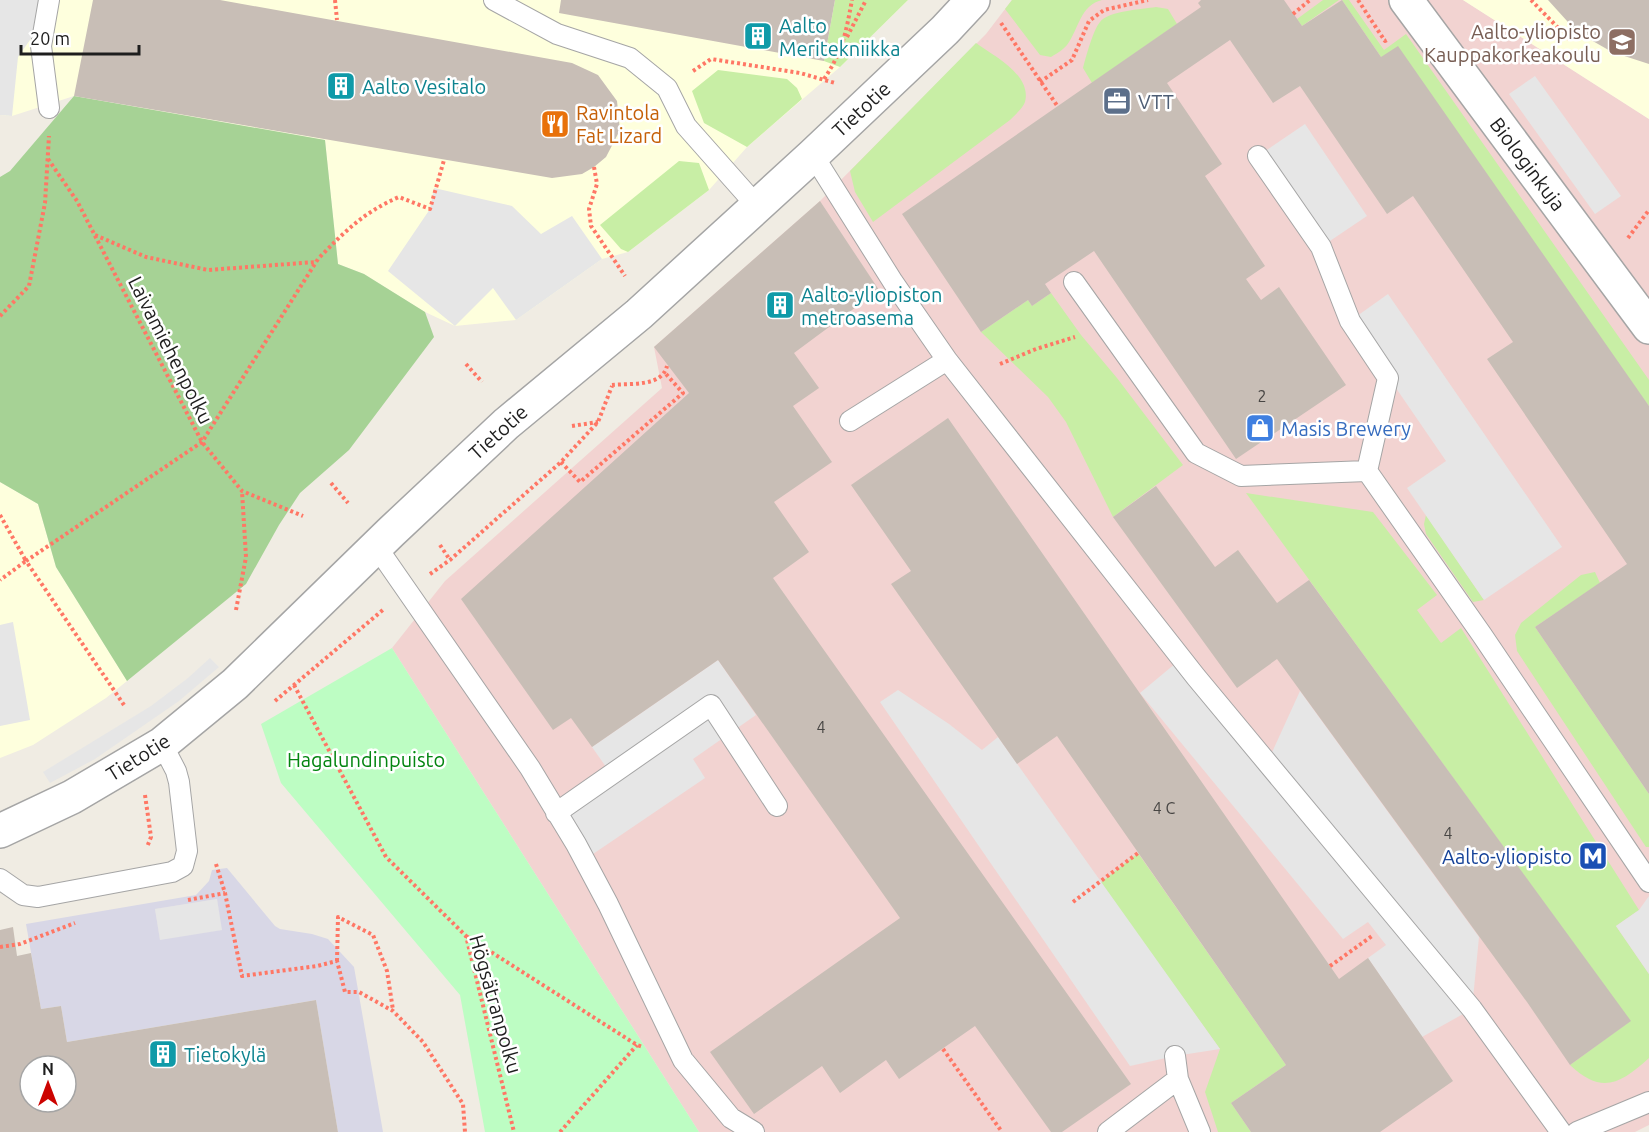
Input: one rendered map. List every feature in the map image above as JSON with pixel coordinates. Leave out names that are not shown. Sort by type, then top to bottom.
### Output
[{"type":"street","name":"Biologinkuja","points":[[1406,0],[1649,327]]},
{"type":"street","name":"Tietotie","points":[[0,831],[72,797],[162,744],[255,666],[376,546],[506,424],[639,314],[813,155],[945,30],[985,8]]},
{"type":"lane","points":[[49,0],[41,46],[49,108]]},
{"type":"lane","points":[[494,0],[557,34],[630,58],[667,87],[686,126],[756,205]]},
{"type":"lane","points":[[813,155],[893,282],[946,360],[1196,677],[1472,1009],[1561,1132]]},
{"type":"lane","points":[[1258,156],[1321,247],[1350,321],[1388,378],[1367,471],[1482,635],[1649,882]]},
{"type":"lane","points":[[1074,282],[1196,453],[1241,476],[1367,471]]},
{"type":"lane","points":[[850,421],[946,360]]},
{"type":"lane","points":[[376,546],[530,768],[576,844],[608,904],[683,1060],[731,1118],[754,1132]]},
{"type":"lane","points":[[556,813],[711,705],[777,806]]},
{"type":"lane","points":[[0,879],[23,895],[38,897],[172,872],[183,866],[187,851],[179,782],[162,744]]},
{"type":"lane","points":[[1174,1056],[1178,1079],[1200,1132]]},
{"type":"lane","points":[[1108,1132],[1178,1079]]},
{"type":"lane","points":[[1577,1132],[1649,1102]]},
{"type":"path","points":[[335,0],[337,20]]},
{"type":"path","points":[[845,40],[852,0]]},
{"type":"path","points":[[824,79],[834,65],[866,0]]},
{"type":"path","points":[[1040,82],[1072,60],[1089,21],[1104,10],[1148,0]]},
{"type":"path","points":[[1293,14],[1310,0]]},
{"type":"path","points":[[1531,0],[1569,39]]},
{"type":"path","points":[[985,8],[1058,107]]},
{"type":"path","points":[[667,87],[711,59],[800,73],[839,85]]},
{"type":"path","name":"Laivamiehenpolku","points":[[0,316],[29,285],[45,203],[48,159],[77,201],[202,442],[242,491],[303,516]]},
{"type":"path","points":[[0,580],[202,442],[316,262],[340,236],[375,208],[399,197],[430,208],[444,160]]},
{"type":"path","points":[[594,167],[597,184],[589,208],[591,226],[626,276]]},
{"type":"path","points":[[1623,245],[1649,210]]},
{"type":"path","points":[[95,235],[146,257],[208,270],[316,262]]},
{"type":"path","points":[[1000,364],[1036,349],[1081,335]]},
{"type":"path","points":[[466,364],[482,382]]},
{"type":"path","points":[[612,386],[657,380],[665,373],[667,366]]},
{"type":"path","points":[[561,462],[580,482],[683,393],[665,373]]},
{"type":"path","points":[[572,426],[598,422]]},
{"type":"path","points":[[331,483],[348,502]]},
{"type":"path","points":[[236,610],[246,556],[242,491]]},
{"type":"path","points":[[0,515],[26,561],[124,705]]},
{"type":"path","points":[[440,545],[450,560]]},
{"type":"path","name":"Högsätranpolku","points":[[294,685],[386,857],[466,936],[514,1132]]},
{"type":"path","points":[[140,851],[147,847],[151,837],[144,789]]},
{"type":"path","points":[[1073,902],[1138,852]]},
{"type":"path","points":[[215,859],[225,893],[242,975],[317,966],[337,961]]},
{"type":"path","points":[[393,1011],[387,971],[373,935],[339,917],[337,961],[345,992],[359,992],[393,1011],[423,1042],[463,1104],[465,1132]]},
{"type":"path","points":[[466,936],[637,1045],[683,1060]]},
{"type":"path","points":[[0,947],[20,944]]},
{"type":"path","points":[[1330,966],[1350,951]]},
{"type":"path","points":[[560,1132],[637,1045]]},
{"type":"path","points":[[943,1048],[1002,1132]]},
{"type":"shaded area","points":[[0,0],[908,0],[840,67],[747,147],[709,190],[628,252],[602,259],[516,320],[455,326],[425,312],[364,274],[338,264],[325,140],[74,96],[12,116],[0,115]]},
{"type":"shaded area","points":[[0,0],[58,0],[18,57],[12,116],[0,115]]},
{"type":"shaded area","points":[[1012,0],[1463,0],[1649,119],[1649,1125],[1635,1132],[699,1132],[392,648],[445,581],[662,388],[654,347],[820,201],[986,34]]},
{"type":"shaded area","points":[[1463,0],[1649,0],[1649,119]]},
{"type":"shaded area","points":[[1535,76],[1621,196],[1595,214],[1509,94]]},
{"type":"shaded area","points":[[1305,124],[1367,216],[1321,247],[1258,156]]},
{"type":"shaded area","points":[[434,188],[512,206],[541,234],[572,216],[602,259],[516,320],[493,288],[455,326],[388,271],[430,209]]},
{"type":"shaded area","points":[[1388,294],[1562,547],[1484,600],[1407,488],[1446,461],[1350,321]]},
{"type":"shaded area","points":[[0,482],[38,504],[56,567],[127,681],[106,698],[33,745],[0,758]]},
{"type":"shaded area","points":[[13,622],[30,720],[0,726],[0,625]]},
{"type":"shaded area","points":[[210,658],[219,667],[179,701],[95,759],[50,783],[43,772],[151,706]]},
{"type":"shaded area","points":[[1182,658],[1268,761],[1300,691],[1479,937],[1472,1009],[1422,1037],[1368,958],[1386,945],[1368,922],[1343,939],[1140,693]]},
{"type":"shaded area","points":[[718,660],[756,715],[693,759],[705,778],[593,854],[561,809],[611,774],[592,747]]},
{"type":"shaded area","points":[[898,690],[949,724],[982,750],[998,737],[1220,1049],[1130,1066],[880,702]]},
{"type":"shaded area","points":[[227,868],[275,926],[328,939],[354,967],[383,1132],[338,1132],[316,1000],[67,1042],[61,1006],[41,1009],[26,924],[196,895],[209,881],[212,870]],"holes":[[[217,899],[222,930],[160,940],[155,909]]]},
{"type":"shaded area","points":[[1649,896],[1649,974],[1616,926],[1639,910]]},
{"type":"shaded area","points":[[217,899],[223,930],[160,941],[155,909]]},
{"type":"green space","points":[[835,0],[908,0],[840,67],[824,61]]},
{"type":"green space","points":[[1012,0],[1102,0],[1084,12],[1067,45],[1051,57],[1040,55],[1005,9]]},
{"type":"green space","points":[[1323,0],[1339,0],[1302,26],[1297,19]]},
{"type":"green space","points":[[1342,0],[1349,0],[1384,50],[1406,34],[1649,380],[1649,406],[1381,57]]},
{"type":"green space","points":[[1156,7],[1168,9],[1177,24],[1092,83],[1083,68],[1092,37],[1100,22],[1110,15]]},
{"type":"green space","points":[[976,43],[1010,67],[1017,75],[1026,92],[1024,104],[1010,120],[873,222],[855,192],[850,171]]},
{"type":"green space","points":[[718,70],[787,79],[797,88],[802,99],[747,147],[704,123],[692,91]]},
{"type":"green space","points":[[74,96],[325,140],[338,264],[364,274],[425,312],[434,337],[349,450],[300,493],[246,584],[127,681],[56,567],[38,504],[0,482],[0,177],[10,171]]},
{"type":"green space","points":[[679,161],[699,163],[709,190],[628,252],[621,249],[600,225]]},
{"type":"green space","points":[[1051,293],[1183,465],[1113,517],[1066,422],[1048,397],[981,332],[1028,300],[1032,306]]},
{"type":"green space","points":[[1246,493],[1373,512],[1437,595],[1417,610],[1441,643],[1461,628],[1639,910],[1616,926],[1649,974],[1649,1058],[1620,1080],[1601,1083],[1581,1074],[1570,1065],[1630,1021]]},
{"type":"green space","points":[[1426,515],[1484,600],[1473,602],[1426,534],[1424,524]]},
{"type":"green space","points":[[1595,572],[1600,583],[1535,627],[1649,794],[1649,847],[1646,847],[1517,651],[1515,635],[1521,623],[1581,575]]},
{"type":"green space","name":"Hagalundinpuisto","points":[[392,648],[699,1132],[485,1132],[460,995],[281,783],[261,724]]},
{"type":"green space","points":[[1138,853],[1286,1065],[1231,1103],[1251,1132],[1218,1132],[1205,1092],[1220,1049],[1100,883]]},
{"type":"building","name":"Aalto Vesitalo","points":[[93,0],[220,0],[572,63],[598,75],[617,101],[620,130],[606,157],[594,167],[582,174],[552,178],[74,96]]},
{"type":"building","name":"Aalto Meritekniikka","points":[[561,0],[835,0],[824,61],[559,13]]},
{"type":"building","points":[[1201,0],[1284,0],[1302,26],[1342,0],[1381,57],[1398,46],[1649,406],[1649,794],[1535,627],[1627,564],[1487,359],[1513,342],[1413,196],[1387,214],[1300,86],[1273,103],[1230,40],[1167,83],[1222,164],[1205,176],[1265,266],[1246,279],[1261,300],[1279,287],[1346,385],[1236,459],[1094,251],[1045,284],[1051,293],[1032,306],[1028,300],[981,332],[902,214],[1201,7],[1198,3]]},
{"type":"building","name":"Aalto-yliopisto Kauppakorkeakoulu","points":[[1548,0],[1649,0],[1649,64],[1612,52],[1577,32]]},
{"type":"building","points":[[820,201],[879,290],[794,353],[819,388],[793,406],[832,462],[774,502],[809,552],[773,578],[1131,1084],[1062,1132],[1051,1132],[975,1026],[899,1079],[886,1060],[840,1093],[822,1066],[754,1114],[710,1052],[900,918],[718,660],[592,747],[571,718],[553,730],[461,599],[689,393],[654,347]]},
{"type":"building","points":[[948,418],[1339,979],[1368,958],[1453,1081],[1380,1132],[1251,1132],[1231,1103],[1286,1065],[1057,736],[1017,764],[891,584],[911,571],[851,485]]},
{"type":"building","points":[[1156,486],[1215,567],[1238,550],[1277,603],[1309,580],[1631,1021],[1570,1065],[1527,1002],[1277,659],[1237,688],[1113,517]]},
{"type":"building","name":"Tietokylä","points":[[13,927],[17,956],[31,953],[41,1009],[61,1006],[67,1042],[316,1000],[338,1132],[0,1132],[0,930]]},
{"type":"place","name":"Aalto Meritekniikka","points":[[758,36]]},
{"type":"place","name":"Aalto-yliopisto Kauppakorkeakoulu","points":[[1622,42]]},
{"type":"place","name":"Aalto Vesitalo","points":[[341,86]]},
{"type":"place","name":"VTT","points":[[1117,101]]},
{"type":"place","name":"Ravintola Fat Lizard","points":[[555,124]]},
{"type":"place","name":"Aalto-yliopiston metroasema","points":[[780,305]]},
{"type":"place","name":"Masis Brewery","points":[[1260,428]]},
{"type":"place","name":"Aalto-yliopisto","points":[[1593,856]]},
{"type":"place","name":"Tietokylä","points":[[163,1054]]}]
